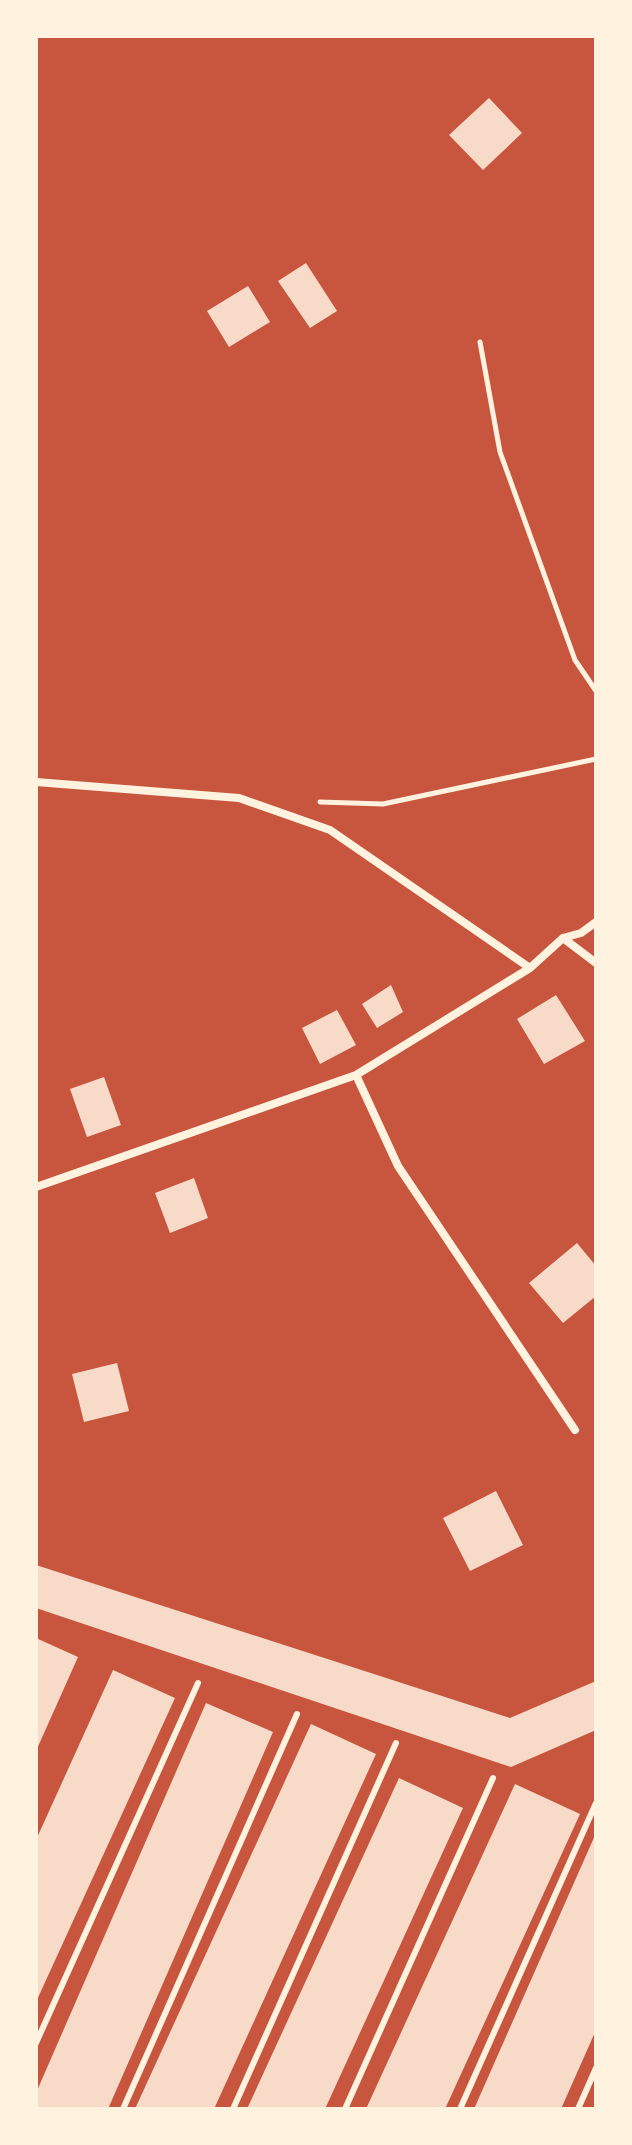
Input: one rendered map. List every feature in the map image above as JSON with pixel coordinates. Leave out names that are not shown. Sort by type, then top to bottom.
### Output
[{"type":"street","points":[[36,782],[239,798],[330,830],[530,968]]},
{"type":"street","points":[[36,1187],[356,1075],[530,968],[563,938],[581,933],[596,922]]},
{"type":"street","points":[[563,938],[596,963]]},
{"type":"street","points":[[356,1075],[398,1166],[575,1430]]},
{"type":"lane","points":[[36,2043],[198,1683]]},
{"type":"lane","points":[[123,2109],[297,1714]]},
{"type":"lane","points":[[233,2109],[396,1743]]},
{"type":"lane","points":[[345,2109],[493,1778]]},
{"type":"lane","points":[[460,2109],[596,1803]]},
{"type":"lane","points":[[578,2109],[596,2068]]},
{"type":"path","points":[[480,342],[500,452],[575,660],[596,691]]},
{"type":"path","points":[[319,801],[383,804],[596,759]]},
{"type":"building","points":[[489,98],[522,133],[483,170],[449,135]]},
{"type":"building","points":[[306,263],[337,311],[310,328],[278,281]]},
{"type":"building","points":[[248,286],[270,322],[229,347],[207,311]]},
{"type":"building","points":[[391,985],[403,1012],[377,1028],[362,1004]]},
{"type":"building","points":[[556,995],[585,1041],[544,1064],[517,1019]]},
{"type":"building","points":[[337,1010],[356,1045],[320,1064],[302,1028]]},
{"type":"building","points":[[104,1077],[121,1125],[87,1137],[70,1089]]},
{"type":"building","points":[[194,1178],[208,1218],[170,1233],[155,1193]]},
{"type":"building","points":[[577,1243],[596,1266],[596,1296],[563,1323],[529,1283]]},
{"type":"building","points":[[117,1363],[129,1411],[84,1422],[72,1374]]},
{"type":"building","points":[[496,1491],[523,1545],[470,1571],[443,1518]]},
{"type":"building","points":[[36,1565],[510,1718],[596,1681],[596,1730],[511,1767],[36,1608]]},
{"type":"building","points":[[36,1638],[78,1657],[36,1751]]},
{"type":"building","points":[[113,1670],[175,1698],[36,2002],[36,1840]]},
{"type":"building","points":[[206,1703],[273,1732],[108,2109],[36,2109],[36,2093]]},
{"type":"building","points":[[311,1724],[376,1754],[214,2109],[135,2109]]},
{"type":"building","points":[[399,1778],[463,1808],[325,2109],[247,2109]]},
{"type":"building","points":[[515,1784],[580,1814],[445,2109],[366,2109]]},
{"type":"building","points":[[596,1833],[596,2030],[561,2109],[474,2109]]}]
